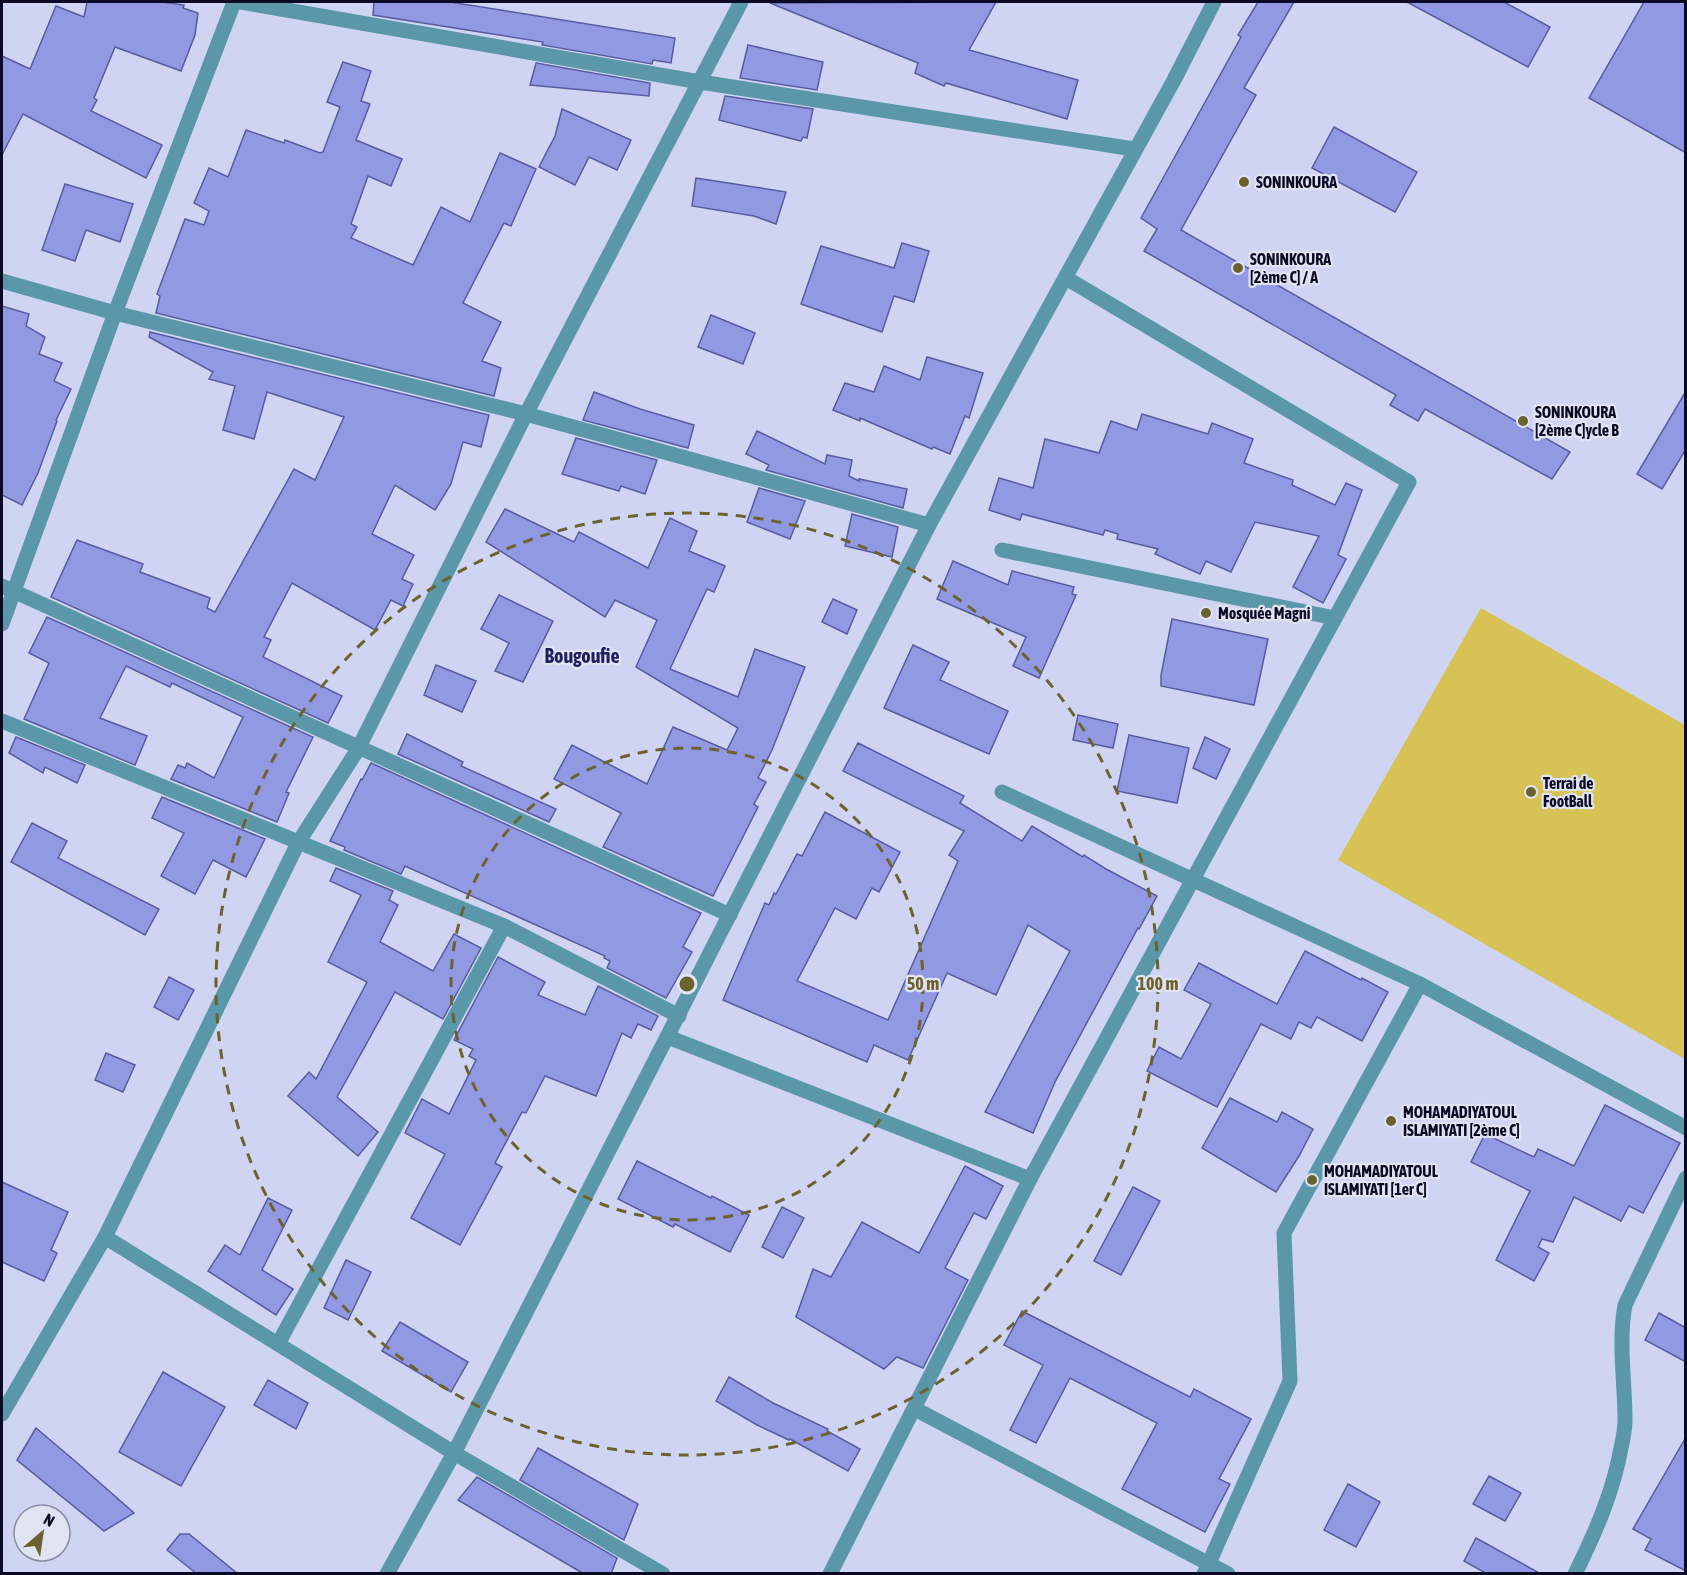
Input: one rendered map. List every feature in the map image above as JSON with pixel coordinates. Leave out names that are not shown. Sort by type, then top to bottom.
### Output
[{"type":"street","points":[[2,624],[7,589],[234,2]]},
{"type":"street","points":[[241,2],[700,82],[1134,149]]},
{"type":"street","points":[[2,1414],[105,1237],[298,843],[358,749],[526,414],[741,2]]},
{"type":"street","points":[[387,1574],[454,1452],[929,525],[1174,80],[1214,2]]},
{"type":"street","points":[[830,1574],[1030,1179],[1409,482],[1066,278]]},
{"type":"street","points":[[2,281],[114,313],[526,414],[929,525]]},
{"type":"street","points":[[1002,550],[1335,618]]},
{"type":"street","points":[[7,589],[730,915]]},
{"type":"street","points":[[2,721],[504,926],[679,1016]]},
{"type":"street","points":[[1002,792],[1420,984],[1686,1128]]},
{"type":"street","points":[[278,1344],[504,926]]},
{"type":"street","points":[[1206,1568],[1290,1381],[1284,1233],[1420,984]]},
{"type":"street","points":[[668,1037],[1030,1179]]},
{"type":"street","points":[[1575,1574],[1599,1523],[1616,1475],[1625,1423],[1622,1323],[1625,1305],[1686,1178]]},
{"type":"street","points":[[105,1237],[454,1452],[663,1574]]},
{"type":"street","points":[[915,1409],[1206,1568],[1228,1574]]},
{"type":"shaded area","name":"Terrai de FootBall","points":[[1481,608],[1685,725],[1685,1059],[1338,860]]},
{"type":"building","points":[[87,2],[162,2],[184,5],[183,8],[198,13],[195,35],[181,71],[115,47],[94,98],[97,100],[91,111],[162,145],[146,178],[23,114],[2,155],[2,56],[30,69],[56,6],[84,17]]},
{"type":"building","points":[[374,2],[450,2],[675,38],[671,63],[653,60],[652,64],[542,45],[543,42],[373,15]]},
{"type":"building","points":[[996,2],[969,50],[1078,80],[1067,119],[946,83],[944,86],[915,73],[918,63],[770,3]]},
{"type":"building","points":[[1258,2],[1294,2],[1244,88],[1256,95],[1181,230],[1570,452],[1552,479],[1425,409],[1418,421],[1390,405],[1396,395],[1144,251],[1157,229],[1141,218],[1241,37],[1238,35]]},
{"type":"building","points":[[1407,2],[1504,2],[1550,27],[1528,67]]},
{"type":"building","points":[[1644,2],[1686,2],[1686,153],[1589,98]]},
{"type":"building","points":[[748,45],[823,62],[817,90],[740,78]]},
{"type":"building","points":[[343,62],[371,71],[361,101],[370,104],[356,140],[402,159],[391,186],[368,176],[351,224],[357,227],[351,238],[413,265],[441,207],[470,222],[500,153],[536,169],[511,226],[504,223],[463,303],[501,322],[482,361],[501,368],[494,396],[156,313],[160,296],[157,294],[185,219],[204,225],[209,211],[194,203],[209,168],[228,177],[246,130],[284,143],[285,140],[320,153],[323,152],[340,107],[327,102]]},
{"type":"building","points":[[536,63],[650,83],[649,96],[530,85]]},
{"type":"building","points":[[725,96],[813,109],[807,138],[803,137],[801,141],[719,120]]},
{"type":"building","points":[[562,109],[631,140],[617,170],[589,157],[575,185],[539,167],[555,136]]},
{"type":"building","points":[[1334,127],[1417,172],[1395,212],[1312,168]]},
{"type":"building","points":[[696,178],[786,192],[776,224],[754,216],[692,206]]},
{"type":"building","points":[[65,184],[133,204],[120,242],[86,230],[75,261],[42,250]]},
{"type":"building","points":[[902,243],[929,251],[914,302],[894,296],[882,332],[801,304],[821,246],[894,268]]},
{"type":"building","points":[[2,306],[29,314],[26,326],[45,337],[39,354],[62,363],[54,381],[71,389],[56,420],[38,473],[22,505],[2,495]]},
{"type":"building","points":[[711,315],[755,333],[743,364],[698,347]]},
{"type":"building","points":[[150,332],[489,415],[481,447],[463,442],[451,484],[435,510],[395,485],[372,534],[414,555],[402,579],[413,584],[403,606],[391,600],[375,630],[292,583],[264,637],[271,640],[263,657],[342,696],[328,723],[51,597],[77,540],[143,564],[140,572],[210,598],[207,608],[215,612],[294,469],[315,480],[344,417],[267,392],[254,439],[223,430],[235,386],[209,379],[213,372],[149,337]]},
{"type":"building","points":[[927,357],[983,373],[969,418],[965,416],[950,454],[933,447],[932,449],[860,418],[860,421],[833,410],[845,383],[874,392],[884,366],[920,380]]},
{"type":"building","points":[[1686,391],[1686,449],[1662,489],[1637,474]]},
{"type":"building","points":[[594,392],[694,425],[688,448],[583,420]]},
{"type":"building","points":[[1142,414],[1208,434],[1212,423],[1253,439],[1244,463],[1293,480],[1292,485],[1335,505],[1346,483],[1362,490],[1338,555],[1346,559],[1323,603],[1293,587],[1319,536],[1255,522],[1231,572],[1206,561],[1200,574],[1155,554],[1158,549],[1117,539],[1118,534],[1105,530],[1103,535],[1022,514],[1020,520],[989,510],[999,478],[1033,488],[1045,439],[1099,453],[1111,421],[1137,430]]},
{"type":"building","points":[[757,431],[825,464],[827,455],[852,460],[849,476],[859,481],[859,479],[907,489],[903,508],[766,470],[769,465],[746,454]]},
{"type":"building","points":[[576,438],[657,460],[645,494],[621,486],[619,491],[562,474]]},
{"type":"building","points":[[759,488],[805,501],[790,539],[747,522]]},
{"type":"building","points":[[505,509],[574,542],[579,532],[648,568],[670,518],[697,531],[689,551],[725,566],[714,592],[707,589],[670,669],[738,697],[755,649],[805,667],[772,750],[758,778],[766,782],[754,804],[758,807],[713,896],[603,847],[621,813],[554,779],[572,745],[647,784],[673,727],[727,750],[738,728],[636,667],[657,620],[615,600],[605,617],[486,542]]},
{"type":"building","points":[[852,514],[898,527],[892,557],[845,546]]},
{"type":"building","points":[[953,561],[1008,585],[1012,571],[1074,587],[1072,594],[1076,595],[1039,678],[1013,666],[1026,637],[937,599]]},
{"type":"building","points":[[499,595],[553,621],[523,682],[495,671],[509,643],[481,629]]},
{"type":"building","points":[[833,599],[857,610],[847,634],[822,622]]},
{"type":"building","points":[[47,617],[313,737],[286,792],[289,793],[277,822],[171,779],[178,765],[185,768],[187,763],[214,778],[243,717],[172,683],[170,687],[126,666],[100,718],[147,736],[135,765],[24,719],[49,663],[29,653]]},
{"type":"building","points":[[1172,619],[1268,639],[1254,705],[1161,686]]},
{"type":"building","points":[[913,645],[949,662],[940,680],[1008,711],[989,754],[884,708]]},
{"type":"building","points":[[436,665],[476,681],[462,712],[424,695]]},
{"type":"building","points":[[1078,715],[1118,724],[1113,748],[1073,740]]},
{"type":"building","points":[[407,734],[463,762],[461,766],[556,809],[549,822],[398,754]]},
{"type":"building","points":[[1129,735],[1189,748],[1177,803],[1117,791]]},
{"type":"building","points":[[16,737],[85,765],[77,783],[45,767],[43,773],[9,753]]},
{"type":"building","points":[[1205,737],[1230,749],[1216,779],[1193,768]]},
{"type":"building","points":[[858,743],[964,796],[960,803],[1022,841],[1032,826],[1083,857],[1084,855],[1157,896],[1055,1082],[1033,1133],[985,1112],[1070,951],[1028,925],[996,995],[947,973],[908,1060],[874,1045],[867,1062],[723,1000],[765,903],[769,905],[797,854],[802,856],[825,812],[900,852],[879,892],[872,888],[856,919],[835,908],[797,981],[888,1020],[958,861],[949,855],[964,831],[843,771]]},
{"type":"building","points":[[371,763],[701,913],[683,947],[692,952],[666,998],[607,968],[610,961],[604,958],[605,956],[405,866],[401,874],[344,850],[345,847],[330,841]]},
{"type":"building","points":[[162,797],[265,839],[246,877],[213,860],[195,894],[161,876],[184,833],[152,818]]},
{"type":"building","points":[[32,823],[67,841],[58,858],[159,909],[145,935],[11,862]]},
{"type":"building","points":[[336,868],[393,891],[389,900],[398,905],[380,942],[433,971],[454,934],[481,948],[443,1019],[395,992],[337,1097],[378,1132],[358,1156],[288,1096],[309,1072],[316,1079],[367,982],[328,962],[361,895],[330,881]]},
{"type":"building","points":[[1305,951],[1388,992],[1362,1041],[1317,1017],[1311,1028],[1299,1022],[1291,1039],[1261,1024],[1217,1107],[1147,1071],[1159,1047],[1181,1059],[1211,1004],[1184,990],[1199,963],[1277,1004]]},
{"type":"building","points":[[498,957],[545,982],[538,995],[585,1015],[598,986],[658,1016],[651,1030],[638,1024],[631,1038],[622,1033],[596,1096],[545,1076],[526,1113],[522,1112],[495,1163],[502,1167],[460,1245],[411,1218],[445,1154],[405,1133],[422,1099],[449,1114],[476,1060],[469,1056],[473,1049],[454,1040]]},
{"type":"building","points":[[169,977],[194,990],[178,1020],[154,1007]]},
{"type":"building","points":[[106,1053],[135,1065],[123,1092],[95,1080]]},
{"type":"building","points":[[1230,1098],[1277,1122],[1282,1112],[1313,1129],[1276,1192],[1202,1148]]},
{"type":"building","points":[[1605,1105],[1680,1143],[1643,1213],[1629,1206],[1621,1221],[1574,1197],[1553,1242],[1542,1239],[1538,1247],[1549,1253],[1534,1281],[1496,1260],[1530,1191],[1471,1162],[1485,1134],[1534,1157],[1538,1149],[1574,1166]]},
{"type":"building","points":[[637,1161],[749,1215],[730,1252],[618,1199]]},
{"type":"building","points":[[965,1166],[1003,1186],[986,1219],[974,1213],[945,1268],[968,1280],[923,1368],[897,1357],[884,1369],[796,1317],[813,1269],[831,1277],[862,1222],[919,1253]]},
{"type":"building","points":[[2,1182],[68,1212],[51,1250],[57,1253],[44,1281],[2,1262]]},
{"type":"building","points":[[1133,1187],[1160,1201],[1121,1275],[1094,1261]]},
{"type":"building","points":[[268,1198],[292,1210],[262,1270],[293,1289],[276,1315],[208,1271],[225,1245],[240,1255]]},
{"type":"building","points":[[782,1207],[804,1218],[783,1258],[762,1247]]},
{"type":"building","points":[[346,1260],[371,1272],[348,1320],[324,1308]]},
{"type":"building","points":[[1022,1311],[1190,1397],[1194,1389],[1251,1419],[1219,1479],[1230,1484],[1205,1532],[1122,1489],[1157,1423],[1070,1378],[1036,1443],[1010,1430],[1043,1365],[1004,1345]]},
{"type":"building","points":[[1659,1313],[1686,1328],[1686,1362],[1645,1340]]},
{"type":"building","points":[[400,1322],[468,1362],[451,1392],[382,1351]]},
{"type":"building","points":[[163,1372],[225,1407],[181,1486],[119,1452]]},
{"type":"building","points":[[729,1377],[773,1403],[828,1429],[827,1431],[860,1449],[848,1471],[790,1439],[757,1425],[716,1401]]},
{"type":"building","points":[[268,1380],[308,1403],[296,1429],[254,1405]]},
{"type":"building","points":[[36,1428],[134,1513],[104,1531],[17,1460]]},
{"type":"building","points":[[1686,1437],[1686,1571],[1645,1550],[1651,1539],[1633,1529]]},
{"type":"building","points":[[538,1448],[638,1504],[624,1540],[520,1480]]},
{"type":"building","points":[[1489,1476],[1521,1493],[1505,1521],[1473,1504]]},
{"type":"building","points":[[477,1477],[617,1558],[611,1574],[584,1574],[458,1500]]},
{"type":"building","points":[[1348,1484],[1380,1502],[1356,1547],[1324,1530]]},
{"type":"building","points":[[180,1534],[189,1534],[238,1574],[197,1574],[167,1550]]},
{"type":"building","points":[[1476,1538],[1541,1574],[1487,1574],[1464,1561]]},
{"type":"place","name":"SONINKOURA","points":[[1244,182]]},
{"type":"place","name":"SONINKOURA [2ème C] / A","points":[[1238,268]]},
{"type":"place","name":"SONINKOURA [2ème C]ycle B","points":[[1523,421]]},
{"type":"place","name":"Mosquée Magni","points":[[1206,613]]},
{"type":"place","name":"Terrai de FootBall","points":[[1531,792]]},
{"type":"place","name":"MOHAMADIYATOUL ISLAMIYATI [2ème C]","points":[[1391,1121]]},
{"type":"place","name":"MOHAMADIYATOUL ISLAMIYATI [1er C]","points":[[1312,1180]]},
{"type":"district","name":"Bougoufie","points":[[582,656]]}]
